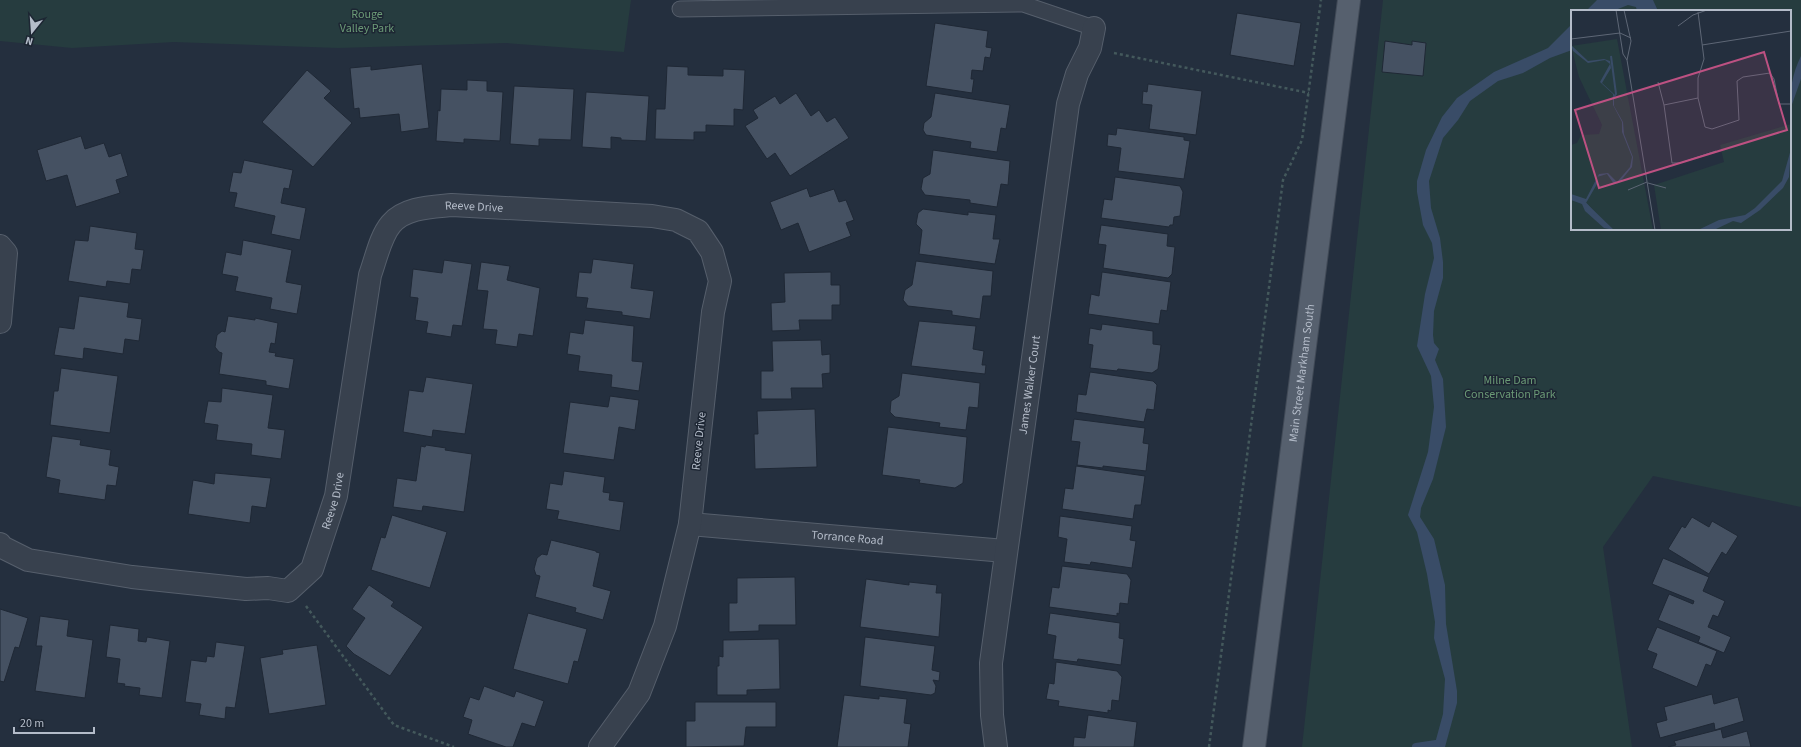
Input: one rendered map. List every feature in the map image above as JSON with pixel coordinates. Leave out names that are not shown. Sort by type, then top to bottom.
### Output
[{"type":"main road","name":"Main Street Markham South","points":[[1254,747],[1349,0]]},
{"type":"street","name":"James Walker Court","points":[[996,747],[992,715],[991,663],[1005,551],[1068,104],[1077,74],[1092,38]]},
{"type":"street","name":"Reeve Drive","points":[[288,591],[312,569],[336,496],[370,275],[379,249],[392,223],[408,212],[431,207],[452,205],[652,216],[676,220],[698,231],[712,252],[720,280],[713,312],[690,524],[665,626],[639,693],[600,747]]},
{"type":"street","points":[[0,246],[6,253],[0,322]]},
{"type":"street","name":"Torrance Road","points":[[690,524],[1005,551]]},
{"type":"street","points":[[0,544],[2,547],[28,560],[124,576],[246,589],[268,588],[288,591]]},
{"type":"lane","points":[[680,9],[1023,4],[1092,38]]},
{"type":"path","points":[[1209,747],[1283,180],[1302,140],[1321,0]]},
{"type":"path","points":[[1092,38],[1309,93]]},
{"type":"path","points":[[288,591],[305,605],[394,725],[454,747]]},
{"type":"green space","name":"Rouge Valley Park","points":[[0,0],[631,0],[624,52],[506,43],[338,48],[174,42],[72,48],[0,41]]},
{"type":"green space","name":"Milne Dam Conservation Park","points":[[1383,0],[1801,0],[1801,507],[1653,476],[1603,547],[1632,747],[1302,747]]},
{"type":"water","points":[[1597,0],[1653,0],[1658,10],[1637,10],[1636,7],[1628,5],[1616,10],[1587,10]]},
{"type":"water","points":[[1571,25],[1571,50],[1550,58],[1523,73],[1498,81],[1470,101],[1458,120],[1443,138],[1429,181],[1431,208],[1440,238],[1443,262],[1443,278],[1434,311],[1433,335],[1434,343],[1439,349],[1435,360],[1443,379],[1446,427],[1433,479],[1421,508],[1420,517],[1434,539],[1445,585],[1446,624],[1457,691],[1457,703],[1445,747],[1434,747],[1443,714],[1445,679],[1434,638],[1435,622],[1427,574],[1417,532],[1408,515],[1428,452],[1434,407],[1431,376],[1417,346],[1425,294],[1434,258],[1432,243],[1423,225],[1417,192],[1417,181],[1426,150],[1442,117],[1457,98],[1494,72],[1548,48]]},
{"type":"water","points":[[1801,56],[1801,79],[1791,107],[1791,89],[1795,69]]},
{"type":"building","points":[[1237,13],[1301,23],[1294,66],[1230,55]]},
{"type":"building","points":[[935,23],[988,31],[986,47],[992,48],[990,58],[985,57],[983,71],[972,70],[971,79],[974,79],[972,93],[926,86]]},
{"type":"building","points":[[1385,41],[1412,45],[1412,41],[1426,43],[1423,76],[1382,72]]},
{"type":"building","points":[[422,64],[429,128],[401,132],[399,114],[360,118],[359,108],[354,109],[350,68],[371,66],[371,70]]},
{"type":"building","points":[[667,66],[688,67],[688,75],[723,76],[723,69],[745,70],[743,110],[734,109],[734,126],[706,125],[706,132],[694,132],[694,140],[655,139],[656,109],[665,109]]},
{"type":"building","points":[[307,70],[331,91],[324,98],[352,123],[313,167],[262,122]]},
{"type":"building","points":[[467,80],[487,81],[487,91],[503,92],[500,141],[464,139],[464,143],[436,141],[441,89],[467,90]]},
{"type":"building","points":[[1148,84],[1202,91],[1196,135],[1149,129],[1152,105],[1142,104],[1143,91],[1147,92]]},
{"type":"building","points":[[514,86],[574,89],[571,140],[539,139],[539,146],[510,144]]},
{"type":"building","points":[[586,92],[649,96],[646,141],[621,140],[621,138],[611,137],[611,149],[582,147]]},
{"type":"building","points":[[796,93],[811,116],[819,110],[827,122],[835,117],[849,138],[790,176],[775,153],[767,159],[745,126],[758,118],[753,110],[775,96],[780,104]]},
{"type":"building","points":[[935,93],[1010,105],[1006,129],[1001,128],[997,152],[970,148],[971,142],[926,135],[923,130],[924,123],[931,117]]},
{"type":"building","points":[[1117,128],[1184,137],[1184,140],[1190,141],[1184,179],[1118,171],[1121,148],[1107,146],[1108,134],[1116,135]]},
{"type":"building","points":[[81,136],[85,149],[104,143],[109,157],[121,153],[128,176],[116,180],[120,193],[76,207],[67,175],[46,181],[37,150]]},
{"type":"building","points":[[933,150],[1010,161],[1008,185],[1001,184],[997,207],[970,203],[970,200],[925,195],[921,189],[923,178],[930,174]]},
{"type":"building","points":[[244,160],[293,170],[289,189],[284,188],[281,203],[306,208],[300,240],[271,234],[275,216],[234,207],[237,193],[229,192],[233,172],[241,173]]},
{"type":"building","points":[[1115,177],[1180,186],[1183,192],[1180,216],[1174,217],[1173,225],[1170,225],[1169,227],[1101,218],[1104,199],[1112,200]]},
{"type":"building","points":[[807,188],[810,197],[834,189],[839,202],[846,200],[854,220],[846,223],[851,236],[809,252],[798,223],[781,230],[770,202]]},
{"type":"building","points":[[923,209],[968,215],[968,212],[996,215],[993,239],[1000,239],[995,264],[919,254],[922,230],[916,224],[918,213]]},
{"type":"building","points":[[1101,225],[1168,234],[1167,246],[1175,247],[1172,274],[1168,278],[1103,268],[1106,245],[1098,244]]},
{"type":"building","points":[[90,226],[137,233],[135,249],[144,250],[141,270],[132,269],[130,284],[107,281],[106,287],[68,281],[75,240],[88,241]]},
{"type":"building","points":[[243,240],[292,250],[286,282],[302,285],[297,314],[270,309],[272,298],[235,291],[238,277],[222,274],[226,252],[241,255]]},
{"type":"building","points":[[593,259],[634,264],[631,288],[654,291],[650,319],[622,315],[622,312],[586,308],[588,298],[576,297],[579,272],[591,273]]},
{"type":"building","points":[[444,260],[472,264],[462,326],[453,325],[451,337],[426,333],[428,322],[415,320],[418,298],[410,297],[413,269],[442,273]]},
{"type":"building","points":[[916,261],[993,271],[991,296],[983,296],[980,319],[952,315],[952,311],[908,306],[903,300],[905,290],[912,285]]},
{"type":"building","points":[[481,262],[510,266],[507,280],[540,288],[533,336],[519,334],[517,347],[495,344],[497,330],[483,329],[488,291],[477,290]]},
{"type":"building","points":[[831,272],[831,285],[840,285],[840,305],[832,305],[832,320],[799,320],[800,330],[772,331],[771,303],[785,302],[784,273]]},
{"type":"building","points":[[1102,272],[1171,282],[1167,311],[1161,310],[1159,324],[1088,314],[1091,294],[1099,296]]},
{"type":"building","points":[[79,296],[129,303],[127,317],[142,319],[139,341],[125,339],[123,354],[84,348],[83,359],[54,355],[59,327],[74,329]]},
{"type":"building","points":[[228,316],[255,320],[255,318],[278,323],[275,344],[271,343],[269,352],[276,353],[275,356],[294,359],[289,389],[266,385],[266,381],[219,374],[222,353],[215,347],[217,335],[222,331],[225,332]]},
{"type":"building","points":[[585,320],[634,326],[632,361],[643,362],[639,391],[611,387],[612,375],[578,371],[580,356],[567,354],[570,332],[583,334]]},
{"type":"building","points":[[919,321],[976,326],[973,349],[984,351],[982,365],[986,365],[985,374],[911,366]]},
{"type":"building","points":[[1102,324],[1153,331],[1153,344],[1161,345],[1158,369],[1152,373],[1118,369],[1117,371],[1090,368],[1093,345],[1088,344],[1090,328],[1101,330]]},
{"type":"building","points":[[821,340],[822,355],[830,354],[830,373],[822,374],[823,388],[791,388],[792,399],[761,399],[761,371],[773,371],[772,341]]},
{"type":"building","points":[[61,368],[118,376],[110,433],[50,425],[54,391],[58,391]]},
{"type":"building","points":[[1090,372],[1153,381],[1157,385],[1154,410],[1147,409],[1144,422],[1076,412],[1078,394],[1086,395]]},
{"type":"building","points":[[902,373],[980,383],[978,408],[969,407],[966,430],[939,427],[940,423],[895,417],[890,412],[891,401],[899,396]]},
{"type":"building","points":[[426,377],[473,384],[465,434],[433,430],[432,437],[403,432],[409,390],[423,392]]},
{"type":"building","points":[[222,388],[273,395],[268,428],[285,430],[281,459],[251,455],[252,444],[216,440],[218,425],[204,423],[208,401],[221,402]]},
{"type":"building","points":[[610,396],[639,400],[635,430],[619,427],[614,460],[563,453],[570,402],[608,407]]},
{"type":"building","points":[[815,409],[817,467],[755,469],[754,434],[758,434],[757,411]]},
{"type":"building","points":[[1074,419],[1145,428],[1143,443],[1149,444],[1146,471],[1103,466],[1103,468],[1077,465],[1080,442],[1071,441]]},
{"type":"building","points":[[888,427],[967,437],[963,483],[955,488],[919,483],[920,480],[882,475]]},
{"type":"building","points":[[52,436],[81,440],[80,445],[111,450],[109,465],[119,467],[116,486],[107,485],[105,500],[58,493],[60,480],[46,477]]},
{"type":"building","points":[[426,445],[446,448],[445,450],[472,454],[464,512],[423,506],[422,511],[393,507],[397,478],[416,481],[421,446],[425,447]]},
{"type":"building","points":[[1076,466],[1145,476],[1141,505],[1135,505],[1133,519],[1062,509],[1065,488],[1073,489]]},
{"type":"building","points":[[564,471],[605,477],[603,492],[610,493],[609,500],[624,502],[620,531],[557,519],[559,511],[546,509],[550,483],[562,485]]},
{"type":"building","points":[[215,473],[271,478],[266,508],[252,506],[250,523],[188,514],[193,480],[214,484]]},
{"type":"building","points":[[392,515],[447,532],[430,588],[371,570],[381,537],[385,538]]},
{"type":"building","points":[[1060,516],[1132,526],[1130,540],[1136,541],[1132,568],[1091,562],[1090,565],[1064,562],[1067,539],[1058,537]]},
{"type":"building","points":[[1692,517],[1709,527],[1712,521],[1738,536],[1726,555],[1722,552],[1709,574],[1668,549],[1682,526],[1685,528]]},
{"type":"building","points":[[551,540],[600,553],[593,586],[611,591],[603,620],[575,612],[576,608],[535,597],[540,576],[536,575],[534,569],[537,558],[542,554],[547,555]]},
{"type":"building","points":[[1663,558],[1709,577],[1703,591],[1725,601],[1718,617],[1713,615],[1708,627],[1731,637],[1724,653],[1698,642],[1700,637],[1658,620],[1669,594],[1693,604],[1694,601],[1652,584]]},
{"type":"building","points":[[1062,566],[1127,574],[1131,580],[1128,604],[1120,603],[1119,614],[1117,613],[1117,616],[1049,607],[1052,587],[1059,588]]},
{"type":"building","points":[[795,577],[796,625],[759,625],[759,631],[729,632],[729,603],[737,603],[737,578]]},
{"type":"building","points":[[866,579],[909,585],[909,582],[937,585],[936,593],[942,593],[939,637],[860,627]]},
{"type":"building","points":[[369,585],[394,602],[391,606],[423,627],[390,676],[354,654],[346,646],[365,618],[352,609]]},
{"type":"building","points":[[0,609],[28,618],[19,648],[15,647],[4,682],[0,681]]},
{"type":"building","points":[[528,613],[587,629],[578,662],[574,661],[568,684],[513,669]]},
{"type":"building","points":[[1050,613],[1120,623],[1119,638],[1124,639],[1121,665],[1078,659],[1077,662],[1053,659],[1056,636],[1047,634]]},
{"type":"building","points":[[40,616],[69,620],[67,636],[93,640],[85,698],[35,691],[42,646],[36,646]]},
{"type":"building","points":[[110,625],[139,629],[138,641],[146,642],[147,637],[170,641],[162,698],[139,695],[140,688],[124,686],[125,684],[117,683],[120,659],[106,657]]},
{"type":"building","points":[[1657,627],[1717,651],[1711,666],[1706,664],[1697,687],[1652,668],[1657,654],[1647,650]]},
{"type":"building","points":[[865,637],[935,646],[932,670],[940,672],[939,681],[933,680],[936,686],[935,693],[931,695],[860,686]]},
{"type":"building","points":[[779,639],[780,689],[747,690],[747,695],[717,695],[717,666],[719,666],[719,656],[723,657],[723,640]]},
{"type":"building","points":[[216,642],[245,646],[235,708],[226,707],[225,719],[199,715],[201,704],[185,702],[191,660],[206,662],[207,656],[214,657]]},
{"type":"building","points":[[317,645],[326,705],[269,714],[260,658],[283,654],[282,650]]},
{"type":"building","points":[[1056,662],[1117,671],[1122,677],[1119,701],[1112,700],[1111,711],[1108,710],[1108,713],[1058,706],[1059,701],[1046,699],[1049,683],[1054,684]]},
{"type":"building","points":[[484,686],[514,697],[516,691],[544,701],[535,727],[522,723],[513,747],[506,747],[468,734],[472,720],[463,717],[470,697],[479,700]]},
{"type":"building","points":[[1712,694],[1714,704],[1738,697],[1744,721],[1715,730],[1714,723],[1660,738],[1656,723],[1667,720],[1664,707]]},
{"type":"building","points":[[844,695],[879,699],[879,696],[907,699],[904,723],[911,724],[908,747],[837,747]]},
{"type":"building","points":[[695,702],[776,702],[776,727],[746,727],[744,746],[686,747],[686,721],[695,721]]},
{"type":"building","points":[[1088,715],[1137,722],[1134,747],[1073,747],[1074,737],[1085,738]]},
{"type":"building","points":[[1721,729],[1723,738],[1747,731],[1751,747],[1668,747],[1676,745],[1674,741]]},
{"type":"waterway","points":[[1416,747],[1436,744]]}]
